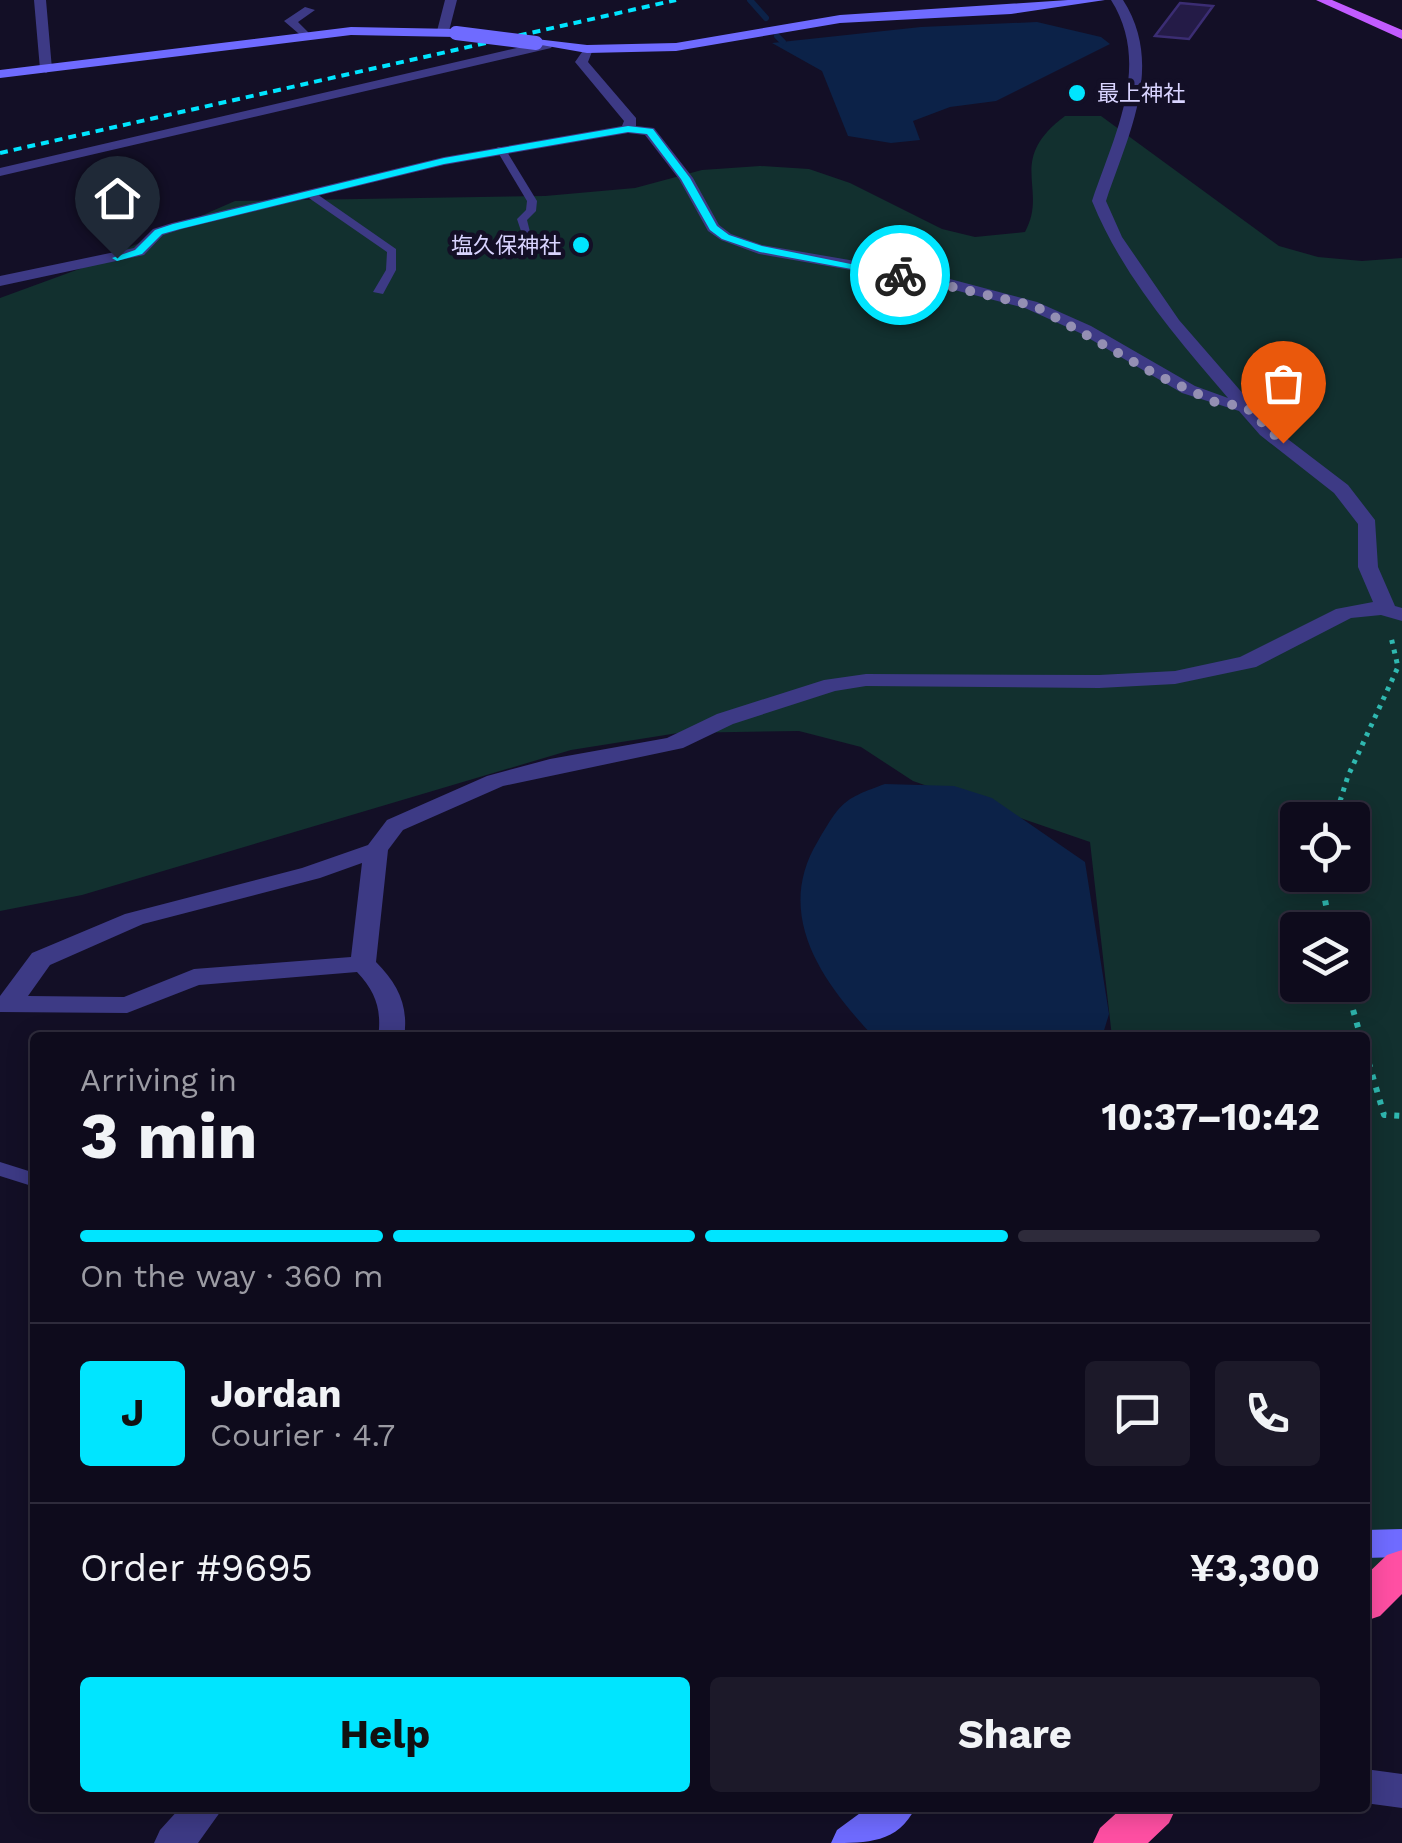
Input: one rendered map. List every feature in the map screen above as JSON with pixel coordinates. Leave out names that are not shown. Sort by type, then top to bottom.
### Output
[{"type":"highway","points":[[1370,1598],[1402,1567]]},
{"type":"highway","points":[[1116,1843],[1149,1812]]},
{"type":"main road","points":[[1322,0],[1402,35]]},
{"type":"street","points":[[40,0],[46,69]]},
{"type":"street","points":[[450,32],[451,0]]},
{"type":"street","points":[[0,74],[365,30],[450,32],[588,49],[676,47],[840,19],[1056,0]]},
{"type":"street","points":[[966,6],[1098,0]]},
{"type":"street","points":[[1118,0],[1126,10],[1138,44],[1133,106],[1100,200],[1114,237],[1174,323],[1266,431],[1340,488],[1368,524],[1368,568],[1394,611]]},
{"type":"street","points":[[305,36],[290,21],[309,10]]},
{"type":"street","points":[[0,172],[542,44]]},
{"type":"street","points":[[588,49],[581,62],[630,121],[628,129]]},
{"type":"street","points":[[0,281],[138,252],[158,232],[501,148],[628,129],[650,131],[686,178],[713,228],[726,237],[760,249],[971,288],[1035,306],[1155,374],[1215,402],[1246,407]]},
{"type":"street","points":[[362,964],[376,850],[395,825],[494,781],[550,766],[634,754],[675,743],[726,720],[832,684],[866,680],[1119,682],[1186,675],[1248,662],[1354,610],[1394,611]]},
{"type":"street","points":[[4,1004],[42,959],[72,946],[186,903],[312,873],[376,850]]},
{"type":"street","points":[[4,1004],[127,1006],[194,978],[247,970],[362,964],[386,985],[396,1016],[392,1032]]},
{"type":"street","points":[[1370,1544],[1402,1543]]},
{"type":"street","points":[[1370,1787],[1402,1791]]},
{"type":"street","points":[[174,1843],[201,1812]]},
{"type":"street","points":[[850,1843],[891,1812]]},
{"type":"lane","points":[[501,148],[532,201],[531,212],[522,219],[528,238]]},
{"type":"lane","points":[[310,194],[392,251],[391,270],[379,292]]},
{"type":"lane","points":[[0,1170],[30,1179]]},
{"type":"path","points":[[1340,802],[1398,667],[1394,611]]},
{"type":"path","points":[[1351,1002],[1359,1032]]},
{"type":"path","points":[[1370,1067],[1384,1115],[1402,1116]]},
{"type":"green space","points":[[1065,116],[1101,116],[1279,246],[1318,257],[1362,261],[1402,258],[1402,1578],[1370,1575],[1370,1032],[1111,1032],[1090,842],[913,781],[861,747],[799,731],[678,733],[571,750],[82,895],[0,911],[0,298],[82,268],[235,201],[545,196],[635,188],[702,170],[760,166],[809,169],[850,183],[942,229],[975,237],[1025,232],[1033,202],[1032,161],[1047,132]]},
{"type":"water","points":[[1037,22],[1101,37],[1110,44],[996,101],[950,107],[913,121],[920,140],[891,143],[848,136],[822,71],[772,43],[921,27]]},
{"type":"water","points":[[885,784],[954,786],[992,798],[1085,862],[1109,1014],[1104,1032],[869,1032],[822,971],[802,921],[805,868],[838,810],[860,794]]},
{"type":"building","points":[[1180,3],[1213,6],[1189,39],[1155,36]]},
{"type":"waterway","points":[[750,0],[766,18]]},
{"type":"waterway","points":[[777,36],[783,42]]},
{"type":"railway","points":[[0,153],[676,0]]},
{"type":"way so far","points":[[900,275],[971,288],[1035,306],[1155,374],[1215,402],[1246,407],[1266,431],[1283,443]]},
{"type":"place","name":"最上神社","points":[[1077,93]]},
{"type":"place","name":"塩久保神社","points":[[581,245]]},
{"type":"route","points":[[117,258],[138,252],[158,232],[177,226],[501,148],[628,129],[650,131],[686,178],[713,228],[726,237],[760,249],[900,275]]}]
